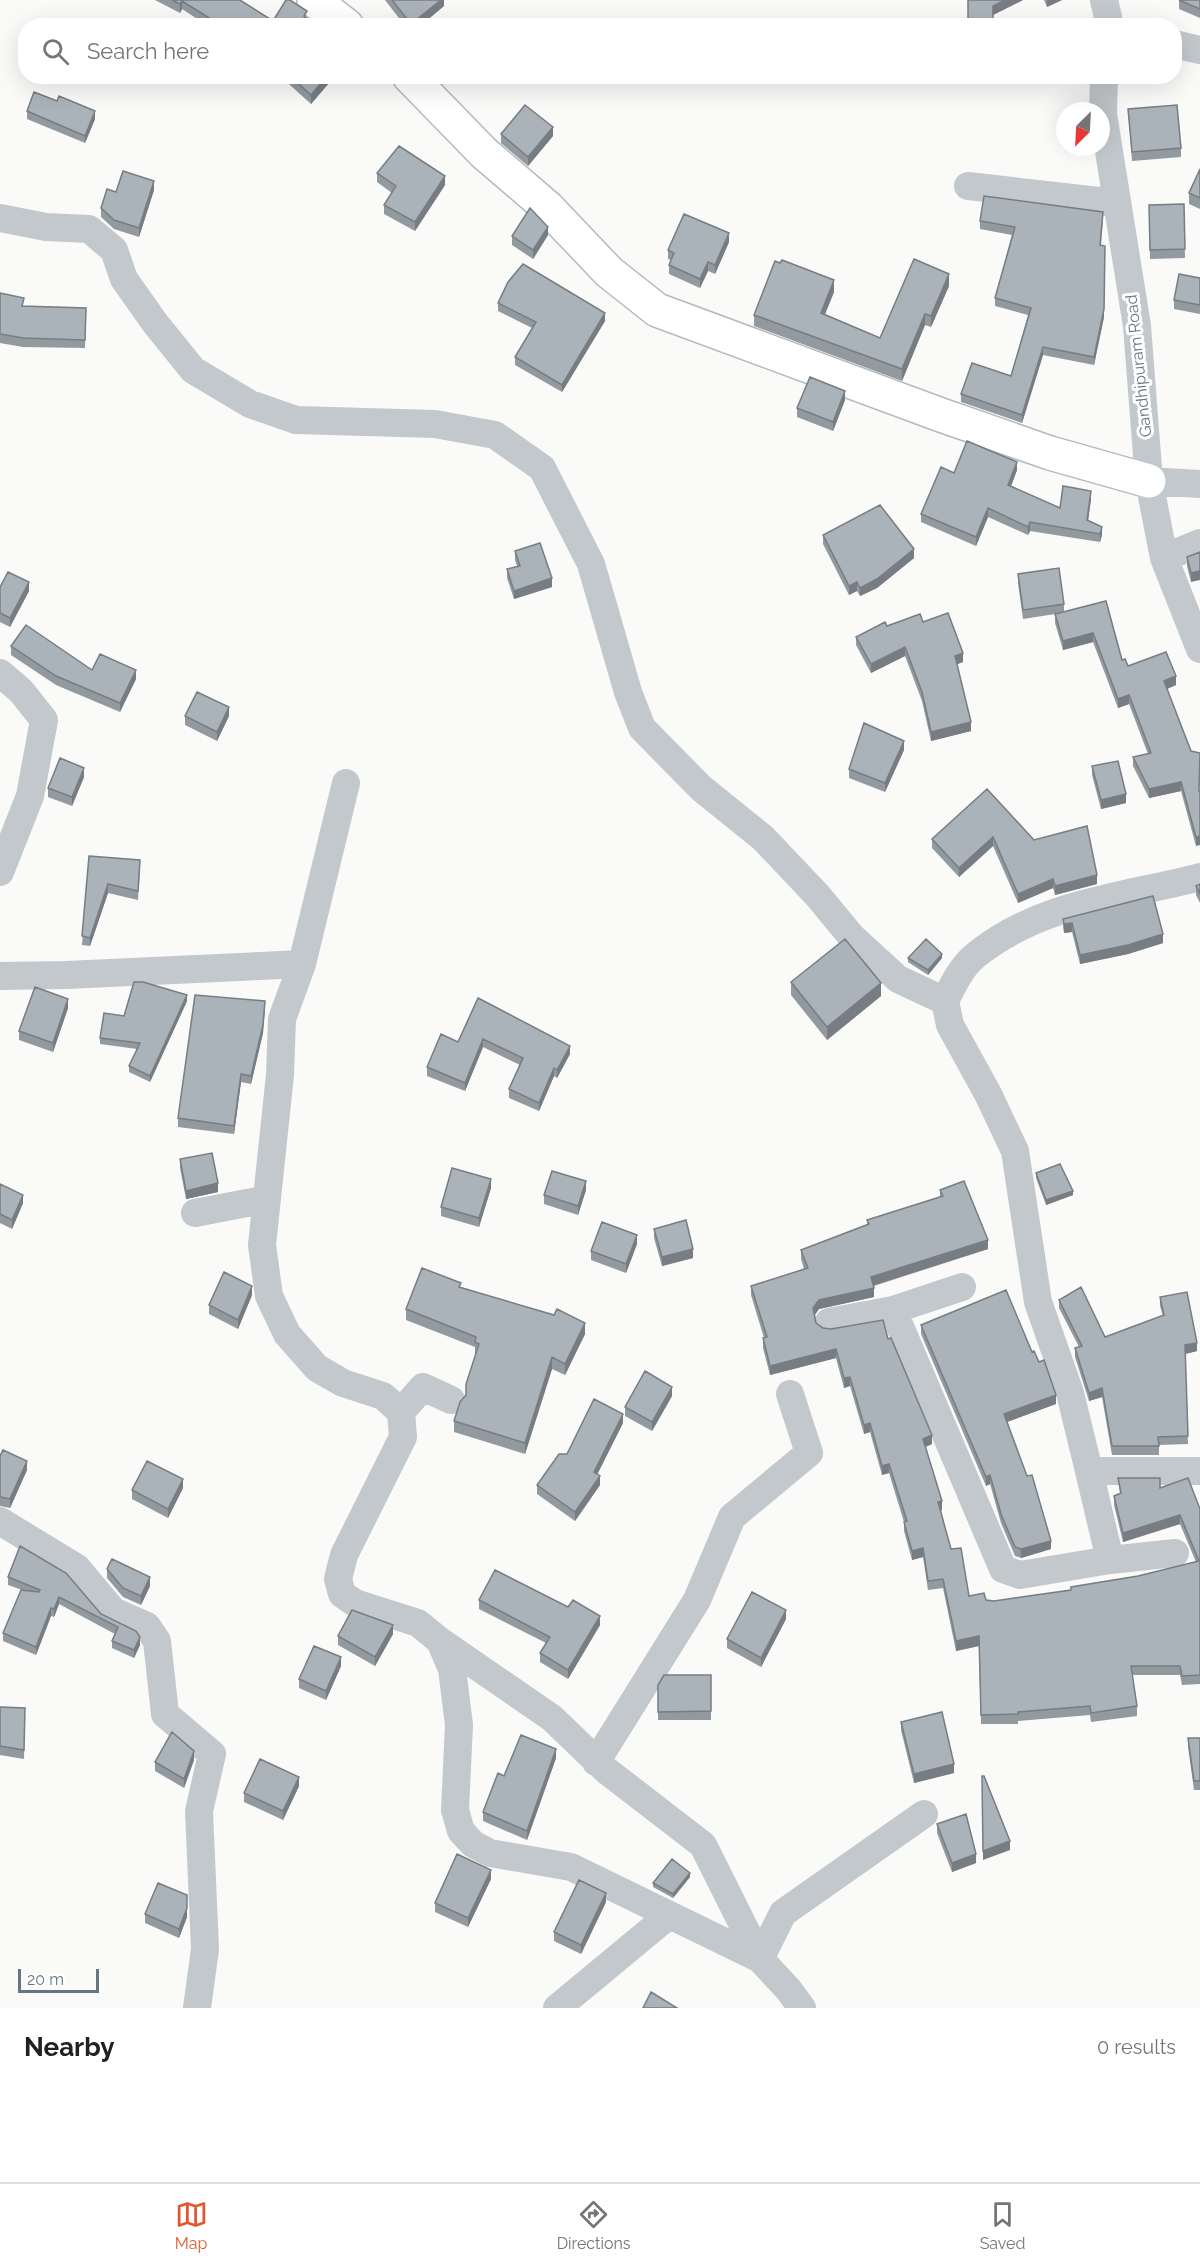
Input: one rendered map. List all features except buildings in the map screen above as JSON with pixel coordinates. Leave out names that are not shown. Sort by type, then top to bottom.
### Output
[{"type":"street","points":[[1104,0],[1108,18]]},
{"type":"street","points":[[318,1],[338,18]]},
{"type":"street","points":[[1182,46],[1200,50]]},
{"type":"street","points":[[418,84],[484,153],[548,207],[609,272],[657,310],[1050,453],[1149,481],[1200,484]]},
{"type":"street","name":"Gandhipuram Road","points":[[1104,84],[1103,114],[1137,327],[1149,481],[1164,558],[1200,649]]},
{"type":"street","points":[[968,186],[1117,203]]},
{"type":"street","points":[[0,218],[46,227],[89,229],[114,250],[124,279],[155,323],[193,370],[250,404],[296,420],[435,424],[495,435],[542,468],[591,564],[628,692],[642,728],[701,788],[763,838],[818,896],[851,936],[890,972],[945,1001]]},
{"type":"street","points":[[1164,558],[1200,543]]},
{"type":"street","points":[[0,673],[21,692],[44,720],[30,796],[0,872]]},
{"type":"street","points":[[346,783],[302,964],[282,1019],[280,1075],[262,1245],[269,1296],[287,1334],[317,1368],[343,1383],[383,1396],[400,1412],[403,1437],[344,1555],[338,1579],[342,1594],[355,1603],[418,1623],[440,1641],[552,1718],[596,1762],[704,1845],[760,1959],[802,2008]]},
{"type":"street","points":[[1110,1560],[1070,1393],[1038,1302],[1015,1151],[988,1094],[950,1025],[945,1001],[958,976],[975,956],[1032,920],[1087,901],[1200,877]]},
{"type":"street","points":[[0,976],[302,964]]},
{"type":"street","points":[[195,1213],[267,1199]]},
{"type":"street","points":[[829,1322],[893,1310],[962,1287]]},
{"type":"street","points":[[893,1310],[1003,1569],[1020,1575],[1110,1560],[1174,1553]]},
{"type":"street","points":[[400,1412],[423,1387],[451,1400]]},
{"type":"street","points":[[596,1762],[697,1600],[732,1517],[809,1453],[790,1394]]},
{"type":"street","points":[[1089,1471],[1200,1471]]},
{"type":"street","points":[[0,1521],[77,1568],[113,1611],[147,1626],[157,1641],[165,1714],[212,1754],[199,1811],[206,1949],[197,2008]]},
{"type":"street","points":[[440,1641],[452,1669],[459,1725],[455,1810],[461,1831],[473,1844],[490,1853],[571,1867],[668,1917],[760,1959]]},
{"type":"street","points":[[760,1959],[783,1913],[924,1814]]},
{"type":"street","points":[[557,2008],[668,1917]]}]
